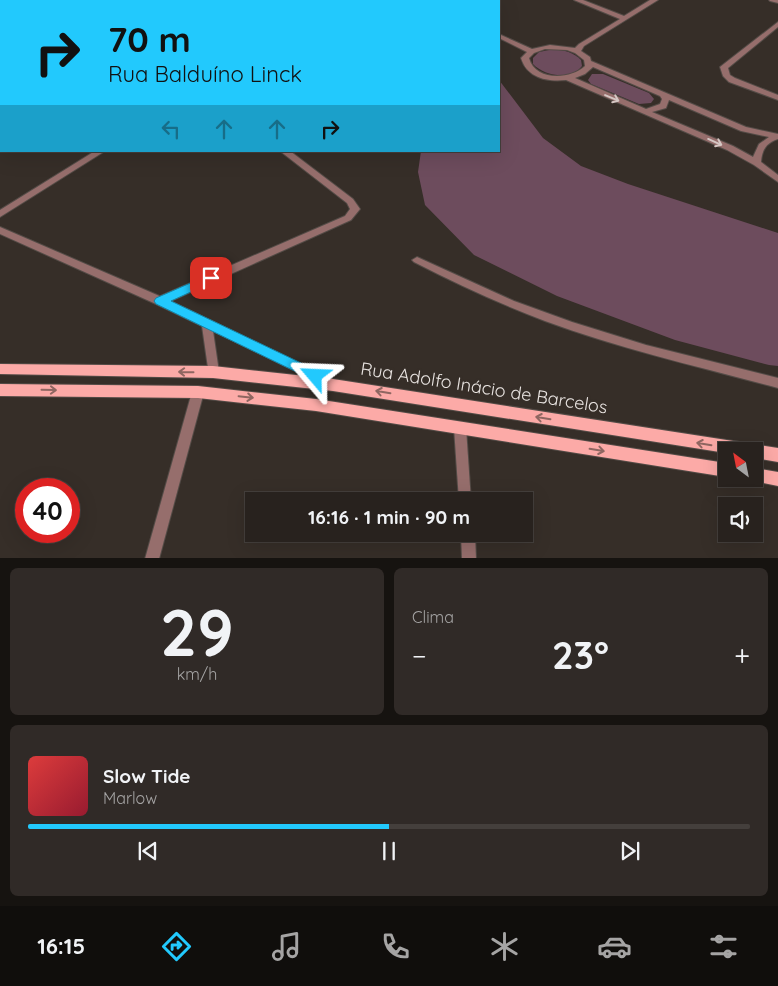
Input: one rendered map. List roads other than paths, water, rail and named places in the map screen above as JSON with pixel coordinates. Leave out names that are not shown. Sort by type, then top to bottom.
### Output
[{"type":"main road","name":"Rua Adolfo Inácio de Barcelos","points":[[0,369],[213,372],[333,384],[718,445]]},
{"type":"main road","points":[[0,390],[198,392],[316,405],[718,469]]},
{"type":"main road","name":"Rua Adolfo Inácio de Barcelos","points":[[763,453],[778,455]]},
{"type":"main road","points":[[763,476],[778,479]]},
{"type":"street","points":[[578,0],[624,18]]},
{"type":"street","points":[[577,51],[581,45],[655,0]]},
{"type":"street","points":[[772,0],[778,1]]},
{"type":"street","points":[[778,24],[724,67],[727,76],[732,80],[778,98]]},
{"type":"street","points":[[500,36],[531,51]]},
{"type":"street","points":[[590,63],[582,75],[568,78],[551,78],[531,70],[525,62],[527,54],[531,51],[552,46],[577,51],[590,63],[663,95],[744,129],[777,137]]},
{"type":"street","points":[[568,78],[730,148],[758,163],[778,179]]},
{"type":"street","points":[[645,111],[658,109],[663,106],[666,99],[663,95]]},
{"type":"street","points":[[758,163],[757,152],[763,143],[777,137]]},
{"type":"street","points":[[0,214],[99,152]]},
{"type":"street","points":[[160,301],[348,218],[355,210],[350,201],[285,152]]},
{"type":"street","points":[[0,230],[160,301],[333,384]]},
{"type":"street","points":[[417,260],[466,284],[567,325],[686,360],[778,383]]},
{"type":"street","points":[[207,324],[213,372]]},
{"type":"street","points":[[152,558],[198,392]]},
{"type":"street","points":[[460,428],[464,492]]},
{"type":"street","points":[[468,542],[469,558]]}]
